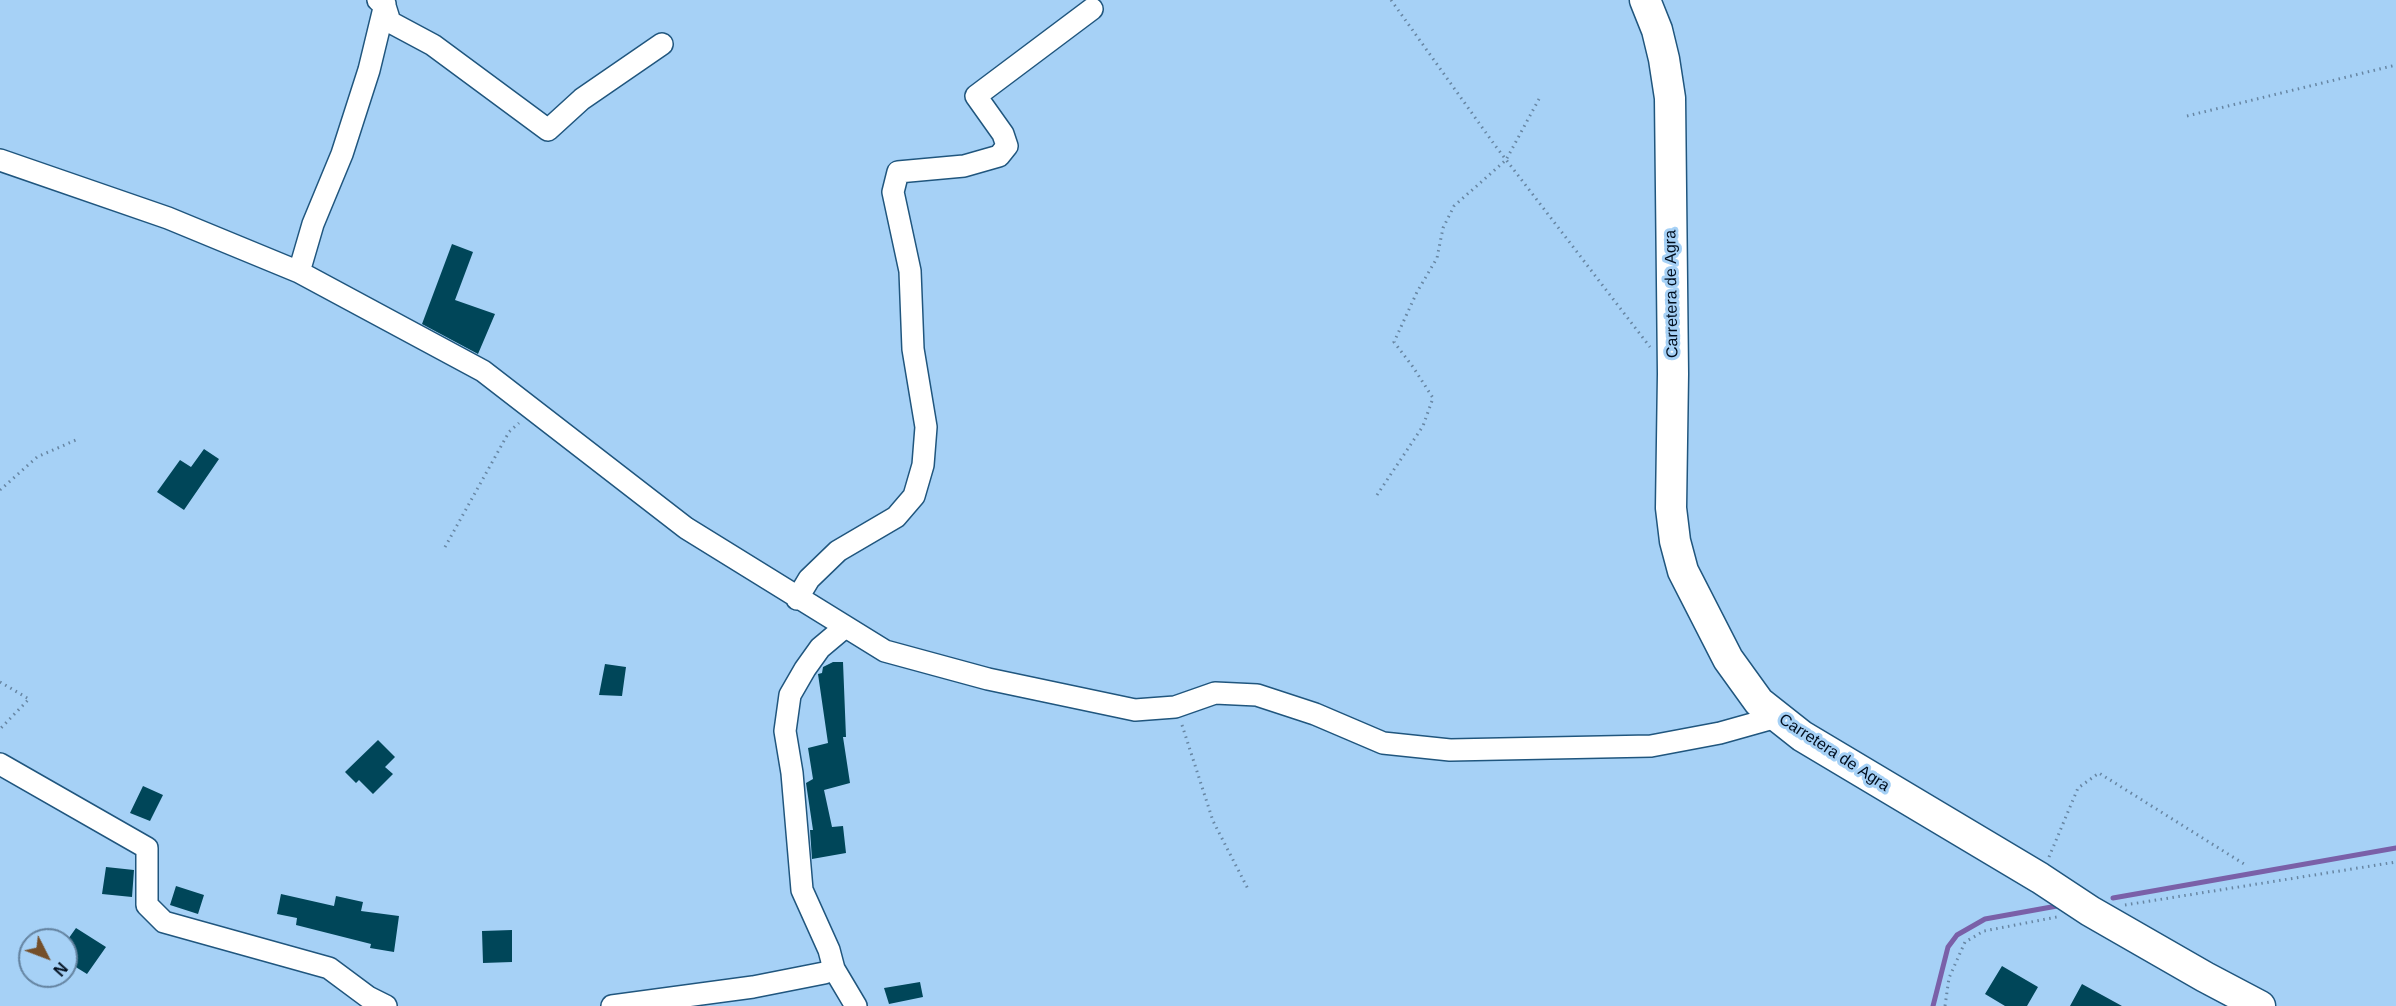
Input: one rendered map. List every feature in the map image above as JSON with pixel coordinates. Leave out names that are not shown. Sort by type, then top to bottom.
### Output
[{"type":"street","name":"Carretera de Agra","points":[[1645,0],[1657,30],[1670,98],[1671,508],[1683,571],[1728,659],[1746,686],[1777,717],[1824,750],[2040,878],[2090,911],[2260,1006]]},
{"type":"street","points":[[383,2],[390,22],[433,45],[548,130],[582,99],[662,44]]},
{"type":"street","points":[[299,272],[313,224],[342,154],[366,81],[383,2]]},
{"type":"street","points":[[797,598],[809,579],[838,551],[896,517],[914,496],[923,465],[926,427],[913,349],[910,271],[893,192],[898,172],[964,166],[999,156],[1007,146],[1003,134],[976,96],[1092,9]]},
{"type":"street","points":[[0,160],[168,218],[299,272],[483,371],[686,528],[885,651],[988,679],[1135,711],[1175,707],[1215,693],[1257,695],[1315,714],[1383,743],[1450,750],[1651,746],[1720,733],[1777,717]]},
{"type":"street","points":[[845,627],[820,648],[805,669],[790,695],[785,731],[792,773],[802,890],[830,950],[834,969],[856,1006]]},
{"type":"street","points":[[0,764],[147,848],[147,906],[164,922],[329,969],[368,997],[386,1006]]},
{"type":"street","points":[[612,1006],[753,987],[834,969]]},
{"type":"path","points":[[1391,0],[1506,160],[1639,335],[1672,374]]},
{"type":"path","points":[[2187,116],[2396,65]]},
{"type":"path","points":[[1377,495],[1423,426],[1433,398],[1394,342],[1417,292],[1437,258],[1443,228],[1454,206],[1506,160],[1539,99]]},
{"type":"path","points":[[445,547],[509,432],[529,414],[544,417]]},
{"type":"path","points":[[0,490],[37,457],[76,440]]},
{"type":"path","points":[[0,682],[29,699],[0,729]]},
{"type":"path","points":[[1175,707],[1191,748],[1214,821],[1248,889]]},
{"type":"path","points":[[2040,878],[2078,788],[2099,773],[2244,864]]},
{"type":"path","points":[[1945,1006],[1950,978],[1965,942],[1984,931],[2090,911],[2396,862]]},
{"type":"building","points":[[452,244],[473,252],[455,300],[495,314],[478,354],[422,324]]},
{"type":"building","points":[[204,449],[219,459],[184,510],[157,492],[180,460],[191,467]]},
{"type":"building","points":[[833,662],[843,662],[846,737],[843,737],[850,783],[824,790],[832,827],[843,826],[846,853],[812,859],[810,830],[813,830],[806,783],[813,779],[808,748],[828,743],[818,674],[822,673],[823,667]]},
{"type":"building","points":[[605,664],[626,667],[622,696],[599,695]]},
{"type":"building","points":[[378,740],[395,757],[385,767],[393,774],[373,794],[359,780],[356,783],[345,772]]},
{"type":"building","points":[[143,786],[163,795],[150,821],[130,813]]},
{"type":"building","points":[[106,867],[134,870],[132,897],[102,894]]},
{"type":"building","points":[[176,886],[204,895],[198,914],[170,905]]},
{"type":"building","points":[[281,894],[334,906],[336,896],[363,902],[361,911],[399,916],[394,952],[370,948],[371,944],[296,925],[297,918],[277,914]]},
{"type":"building","points":[[78,929],[106,947],[87,974],[78,968]]},
{"type":"building","points":[[512,930],[512,962],[483,963],[482,931]]},
{"type":"building","points":[[2002,966],[2038,987],[2027,1006],[2005,1006],[1985,994]]},
{"type":"building","points":[[920,982],[923,997],[889,1004],[884,988]]},
{"type":"building","points":[[2082,984],[2122,1006],[2070,1006]]},
{"type":"waterway","points":[[2113,898],[2396,848]]},
{"type":"waterway","points":[[1933,1006],[1948,947],[1957,935],[1985,919],[2057,906]]}]
